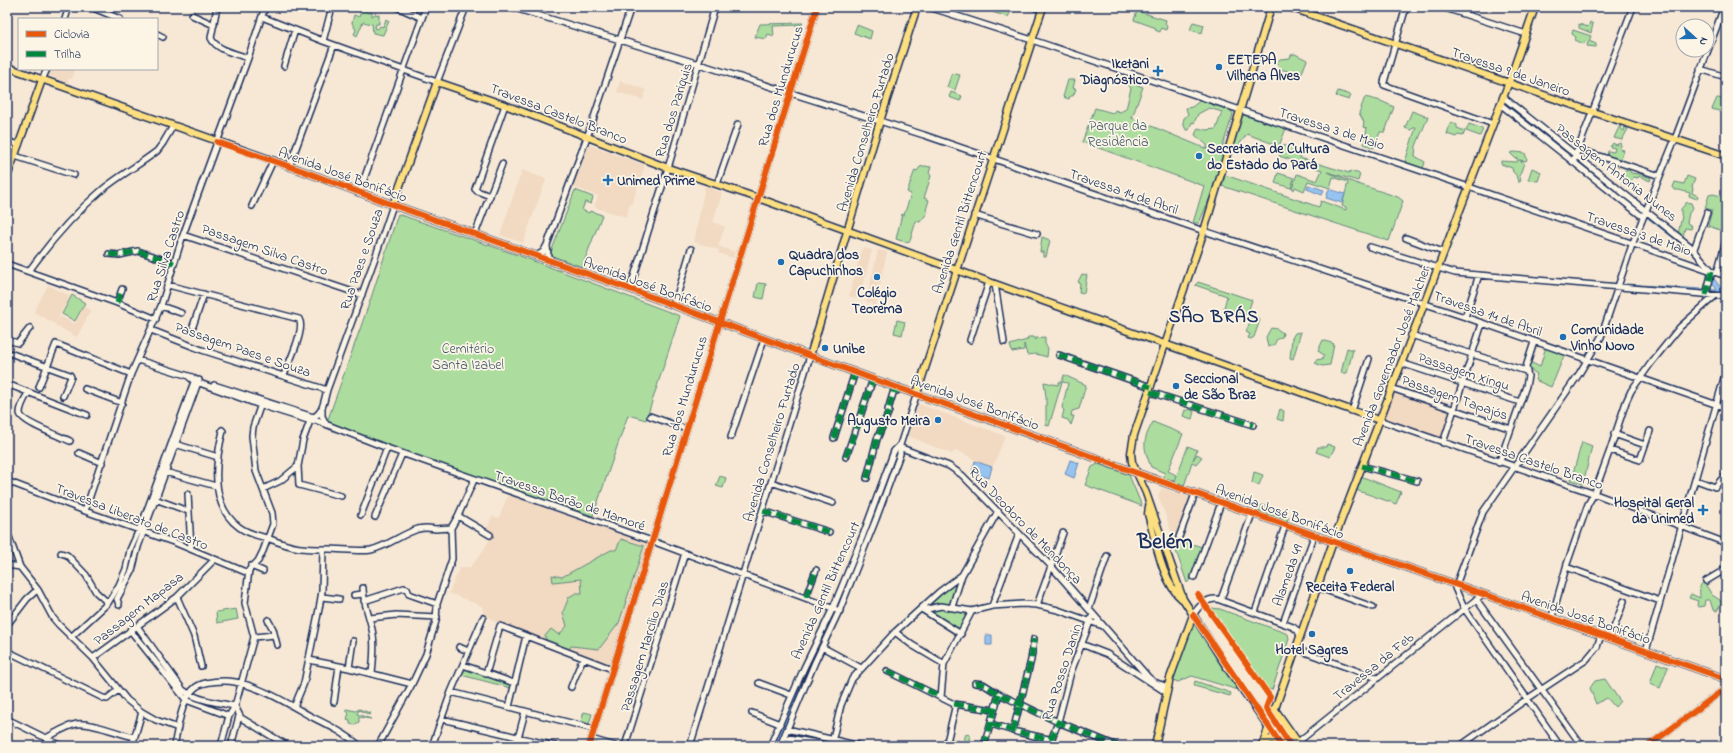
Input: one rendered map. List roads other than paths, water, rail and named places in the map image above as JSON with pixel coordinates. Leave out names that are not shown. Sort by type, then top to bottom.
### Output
[{"type":"highway","points":[[1273,712],[1299,744]]},
{"type":"highway","points":[[1268,726],[1281,744]]},
{"type":"highway","points":[[1262,746],[1273,738],[1281,744]]},
{"type":"main road","name":"Avenida Conselheiro Furtado","points":[[810,356],[880,121],[917,7]]},
{"type":"main road","points":[[1268,726],[1183,599],[1159,529],[1149,506],[1146,493],[1132,462],[1131,453],[1134,435],[1151,390],[1204,231],[1271,7]]},
{"type":"main road","name":"Travessa 9 de Janeiro","points":[[1289,7],[1593,112],[1726,156]]},
{"type":"main road","name":"Avenida Governador José Malcher","points":[[1262,746],[1333,542],[1509,82],[1535,7]]},
{"type":"main road","name":"Avenida Gentil Bittencourt","points":[[916,393],[1042,8]]},
{"type":"main road","name":"Avenida José Bonifácio","points":[[7,67],[217,142],[289,166],[393,205],[630,289],[873,379],[916,393],[1136,473],[1726,679]]},
{"type":"main road","points":[[8,174],[42,80]]},
{"type":"main road","name":"Travessa Castelo Branco","points":[[437,82],[505,105],[668,168],[758,198],[989,282],[1379,420]]},
{"type":"main road","name":"Rua Paes e Souza","points":[[393,205],[437,82]]},
{"type":"main road","points":[[1155,746],[1167,690],[1193,615]]},
{"type":"street","points":[[65,18],[69,7]]},
{"type":"street","points":[[91,7],[118,18]]},
{"type":"street","points":[[217,7],[212,38],[216,45],[248,58]]},
{"type":"street","name":"Rua Silva Castro","points":[[85,511],[131,374],[161,306],[183,235],[248,58],[265,7]]},
{"type":"street","points":[[323,41],[332,7]]},
{"type":"street","points":[[397,7],[422,18]]},
{"type":"street","points":[[359,192],[426,7]]},
{"type":"street","name":"Rua Paes e Souza","points":[[437,82],[466,7]]},
{"type":"street","name":"Travessa 14 de Abril","points":[[511,7],[699,64],[993,158],[1204,231],[1465,317],[1726,408]]},
{"type":"street","points":[[536,256],[543,252],[547,245],[587,136],[631,7]]},
{"type":"street","name":"Rua dos Pariquis","points":[[630,289],[668,168],[715,7]]},
{"type":"street","name":"Rua dos Mundurucus","points":[[589,746],[718,322],[817,7]]},
{"type":"street","name":"Travessa 3 de Maio","points":[[929,7],[1032,40],[1469,187],[1632,245],[1696,266],[1712,273],[1726,276]]},
{"type":"street","points":[[1034,7],[1042,8]]},
{"type":"street","points":[[1406,7],[1384,83],[1389,88],[1493,124]]},
{"type":"street","points":[[1442,7],[1526,34]]},
{"type":"street","points":[[1573,162],[1632,7]]},
{"type":"street","points":[[1560,746],[1464,608],[1455,588],[1483,512],[1588,360],[1601,337],[1632,245],[1675,139],[1724,7]]},
{"type":"street","points":[[192,15],[214,25]]},
{"type":"street","name":"Travessa Castelo Branco","points":[[262,17],[323,41],[437,82]]},
{"type":"street","points":[[284,66],[295,30]]},
{"type":"street","points":[[158,34],[163,37]]},
{"type":"street","points":[[289,166],[334,45]]},
{"type":"street","points":[[42,80],[46,70]]},
{"type":"street","points":[[1700,70],[1726,77]]},
{"type":"street","name":"Passagem Antonia Nunes","points":[[1503,97],[1694,249],[1712,273]]},
{"type":"street","points":[[1500,104],[1643,217]]},
{"type":"street","points":[[490,196],[476,191],[476,187],[505,105]]},
{"type":"street","points":[[717,184],[738,124]]},
{"type":"street","points":[[29,271],[43,251],[76,214],[102,190],[157,151],[173,126]]},
{"type":"street","points":[[7,140],[19,145]]},
{"type":"street","points":[[1578,149],[1660,176]]},
{"type":"street","points":[[15,156],[74,176]]},
{"type":"street","points":[[252,206],[273,161]]},
{"type":"street","points":[[475,234],[502,164]]},
{"type":"street","name":"Rua Paes e Souza","points":[[312,419],[320,413],[322,408],[327,390],[393,205]]},
{"type":"street","points":[[1694,249],[1707,213]]},
{"type":"street","points":[[974,215],[1037,234]]},
{"type":"street","name":"Passagem Silva Castro","points":[[183,235],[362,294]]},
{"type":"street","points":[[1406,238],[1443,252]]},
{"type":"street","points":[[1707,293],[1712,273],[1726,240]]},
{"type":"street","points":[[547,245],[548,255],[552,261]]},
{"type":"street","points":[[1370,247],[1455,273],[1707,293],[1715,296],[1726,296]]},
{"type":"street","points":[[674,306],[691,249]]},
{"type":"street","points":[[109,254],[119,255],[138,251],[174,263]]},
{"type":"street","points":[[7,264],[117,303],[156,319]]},
{"type":"street","points":[[1465,317],[1479,276]]},
{"type":"street","points":[[970,340],[989,282]]},
{"type":"street","points":[[995,284],[1004,342]]},
{"type":"street","points":[[168,285],[297,318],[301,323],[296,347],[284,375]]},
{"type":"street","points":[[117,303],[122,289]]},
{"type":"street","points":[[193,326],[204,294]]},
{"type":"street","points":[[1552,617],[1566,567],[1588,504],[1594,494],[1610,450],[1614,434],[1626,402],[1640,379],[1680,327],[1715,296]]},
{"type":"street","points":[[161,306],[181,313]]},
{"type":"street","points":[[1443,442],[1482,324]]},
{"type":"street","points":[[7,340],[18,343],[30,328]]},
{"type":"street","name":"Passagem Paes e Souza","points":[[151,330],[202,350],[327,390]]},
{"type":"street","points":[[1411,335],[1526,371]]},
{"type":"street","points":[[731,437],[764,339]]},
{"type":"street","points":[[1499,462],[1527,382],[1526,367],[1534,342]]},
{"type":"street","points":[[40,387],[56,344],[131,374]]},
{"type":"street","points":[[7,352],[70,376],[63,396]]},
{"type":"street","points":[[1059,355],[1151,390],[1253,425]]},
{"type":"street","name":"Avenida Conselheiro Furtado","points":[[690,746],[810,356]]},
{"type":"street","points":[[1352,411],[1369,359]]},
{"type":"street","name":"Travessa Barão de Mamoré","points":[[138,360],[261,403],[312,419],[402,454],[652,541],[837,609]]},
{"type":"street","name":"Passagem Xingu","points":[[1401,363],[1520,402]]},
{"type":"street","points":[[834,438],[855,372]]},
{"type":"street","points":[[1646,651],[1726,372]]},
{"type":"street","points":[[846,457],[873,379]]},
{"type":"street","points":[[71,637],[108,603],[119,585],[126,569],[130,550],[142,531],[156,500],[196,380]]},
{"type":"street","points":[[119,605],[117,599],[130,576],[142,531],[196,380]]},
{"type":"street","points":[[7,384],[87,415]]},
{"type":"street","points":[[867,478],[877,439],[889,411],[888,410],[894,390],[897,391],[898,387]]},
{"type":"street","name":"Passagem Tapajós","points":[[1391,388],[1511,429]]},
{"type":"street","points":[[85,389],[122,403]]},
{"type":"street","points":[[28,393],[20,412],[21,416],[28,422],[70,441]]},
{"type":"street","name":"Avenida Gentil Bittencourt","points":[[780,746],[837,609],[894,451],[899,446],[916,393]]},
{"type":"street","points":[[221,746],[254,637],[245,603],[248,573],[258,560],[269,539],[272,527],[273,517],[256,471],[252,436],[253,427],[261,403]]},
{"type":"street","name":"Rua Paes e Souza","points":[[322,408],[322,416],[326,424]]},
{"type":"street","points":[[650,416],[686,429]]},
{"type":"street","points":[[312,419],[303,440],[298,466],[299,485],[340,496]]},
{"type":"street","name":"Travessa Castelo Branco","points":[[1379,420],[1594,494],[1726,543]]},
{"type":"street","points":[[222,430],[216,486],[222,504],[235,524],[244,530],[294,548],[371,550],[418,529],[430,527],[435,529],[451,528]]},
{"type":"street","points":[[1610,450],[1640,460],[1650,431]]},
{"type":"street","points":[[1614,434],[1645,445]]},
{"type":"street","points":[[175,444],[218,457]]},
{"type":"street","name":"Rua Deodoro de Mendonça","points":[[899,446],[954,469],[998,511],[1051,566],[1152,681],[1167,690]]},
{"type":"street","points":[[361,515],[387,448]]},
{"type":"street","points":[[79,453],[102,463]]},
{"type":"street","points":[[375,517],[402,454]]},
{"type":"street","points":[[263,489],[280,481],[298,466]]},
{"type":"street","points":[[1362,466],[1417,481]]},
{"type":"street","points":[[165,472],[216,486]]},
{"type":"street","points":[[1696,480],[1715,487],[1726,474]]},
{"type":"street","points":[[378,746],[412,684],[426,654],[437,616],[437,604],[452,559],[451,528],[474,480]]},
{"type":"street","name":"Travessa Liberato de Castro","points":[[7,481],[191,549],[214,560],[248,573]]},
{"type":"street","points":[[771,482],[833,504]]},
{"type":"street","points":[[188,494],[191,549]]},
{"type":"street","points":[[1179,537],[1195,494]]},
{"type":"street","points":[[156,500],[188,511]]},
{"type":"street","points":[[1194,577],[1221,503]]},
{"type":"street","points":[[763,511],[829,532]]},
{"type":"street","points":[[952,607],[962,575],[998,511]]},
{"type":"street","points":[[1221,600],[1252,514]]},
{"type":"street","points":[[458,516],[490,535]]},
{"type":"street","points":[[1255,612],[1285,526]]},
{"type":"street","points":[[1037,605],[1063,533]]},
{"type":"street","points":[[992,606],[1019,534]]},
{"type":"street","name":"Alameda 49","points":[[1283,623],[1314,536]]},
{"type":"street","points":[[9,537],[20,567],[37,590],[53,618],[93,658],[109,676],[118,690],[142,712],[156,720],[178,728]]},
{"type":"street","points":[[294,706],[304,683],[322,597],[323,549]]},
{"type":"street","points":[[61,553],[67,555],[86,574],[96,592],[108,603]]},
{"type":"street","name":"Passagem Marcílio Dias","points":[[625,746],[685,553]]},
{"type":"street","points":[[1089,609],[1107,556]]},
{"type":"street","name":"Passagem Mapasa","points":[[93,658],[177,597],[214,560]]},
{"type":"street","points":[[7,565],[20,567]]},
{"type":"street","points":[[252,566],[263,571]]},
{"type":"street","points":[[1566,567],[1660,601]]},
{"type":"street","points":[[1706,581],[1726,569]]},
{"type":"street","points":[[806,597],[816,570]]},
{"type":"street","points":[[784,737],[832,746],[846,691],[852,679],[895,632],[922,610],[939,592],[962,575]]},
{"type":"street","points":[[1317,587],[1373,607]]},
{"type":"street","points":[[363,588],[364,601],[374,637],[372,674]]},
{"type":"street","points":[[364,601],[404,588],[407,589],[410,595],[437,604]]},
{"type":"street","points":[[7,625],[37,590]]},
{"type":"street","points":[[354,595],[363,594]]},
{"type":"street","name":"Travessa da Feb","points":[[1299,744],[1377,678],[1483,594]]},
{"type":"street","points":[[177,597],[194,636],[200,666]]},
{"type":"street","points":[[322,597],[339,599]]},
{"type":"street","points":[[1193,615],[1197,608],[1204,603],[1212,599],[1221,600],[1297,629],[1300,636]]},
{"type":"street","points":[[1476,599],[1582,746]]},
{"type":"street","points":[[1610,638],[1624,601]]},
{"type":"street","points":[[922,610],[941,606],[972,610],[992,606],[1023,604],[1037,605],[1090,621],[1104,627]]},
{"type":"street","name":"Avenida Gentil Bittencourt","points":[[770,746],[791,695],[837,609]]},
{"type":"street","points":[[922,610],[961,634]]},
{"type":"street","points":[[941,697],[944,664],[961,634],[972,610]]},
{"type":"street","points":[[369,616],[396,614],[437,616]]},
{"type":"street","name":"Rua Rosso Danin","points":[[1013,731],[1048,739],[1052,738],[1058,722],[1071,672],[1093,614]]},
{"type":"street","points":[[443,746],[433,745],[451,692],[483,618]]},
{"type":"street","points":[[268,620],[277,645]]},
{"type":"street","points":[[486,674],[500,626],[612,669]]},
{"type":"street","points":[[133,628],[187,697],[229,716]]},
{"type":"street","points":[[895,632],[912,645],[944,664]]},
{"type":"street","points":[[254,637],[274,635]]},
{"type":"street","points":[[1460,746],[1527,698],[1586,660],[1597,647],[1601,635]]},
{"type":"street","points":[[509,707],[526,636]]},
{"type":"street","points":[[991,724],[1013,731],[1031,660],[1034,640]]},
{"type":"street","points":[[349,668],[353,642]]},
{"type":"street","points":[[1082,644],[1108,654],[1150,683],[1167,690]]},
{"type":"street","points":[[459,647],[468,651]]},
{"type":"street","points":[[822,647],[861,668]]},
{"type":"street","points":[[1296,649],[1377,678]]},
{"type":"street","points":[[7,651],[103,698],[107,698],[118,690]]},
{"type":"street","points":[[571,687],[583,658]]},
{"type":"street","points":[[309,660],[349,668],[412,684]]},
{"type":"street","points":[[463,665],[514,683]]},
{"type":"street","points":[[334,702],[339,666]]},
{"type":"street","points":[[1135,673],[1140,667]]},
{"type":"street","points":[[887,671],[941,697],[954,706],[994,710]]},
{"type":"street","points":[[174,746],[187,697],[196,686],[227,681],[241,683],[261,690],[294,706],[341,732],[360,746]]},
{"type":"street","points":[[759,683],[791,695]]},
{"type":"street","points":[[975,683],[983,684],[999,694],[1058,722],[1117,746]]},
{"type":"street","points":[[1648,746],[1726,688]]},
{"type":"street","points":[[451,692],[594,729]]},
{"type":"street","points":[[984,746],[999,694]]},
{"type":"street","points":[[187,697],[234,706]]},
{"type":"street","points":[[234,706],[239,716],[288,746]]},
{"type":"street","points":[[946,746],[954,706]]},
{"type":"street","points":[[132,746],[142,712]]},
{"type":"street","points":[[516,746],[525,712]]},
{"type":"street","points":[[752,713],[780,724]]},
{"type":"street","points":[[231,746],[239,716]]},
{"type":"street","points":[[7,719],[62,746]]},
{"type":"street","points":[[442,719],[555,746]]},
{"type":"street","points":[[46,738],[68,727],[78,724],[92,725],[134,737]]},
{"type":"street","points":[[787,729],[860,746]]},
{"type":"street","points":[[591,739],[615,746]]},
{"type":"water","points":[[1502,101],[1691,248],[1723,291],[1726,291],[1726,294],[1626,287],[1626,284],[1717,290],[1699,261],[1689,250],[1501,105]]},
{"type":"water","points":[[1308,185],[1324,190],[1322,195],[1307,189]]},
{"type":"water","points":[[1329,189],[1345,194],[1342,203],[1326,198]]},
{"type":"water","points":[[896,450],[899,451],[838,610],[811,662],[777,746],[773,746],[804,672],[840,597]]},
{"type":"water","points":[[1070,460],[1079,463],[1074,478],[1065,474]]},
{"type":"water","points":[[975,461],[992,467],[989,478],[972,472]]},
{"type":"water","points":[[986,635],[992,635],[992,645],[986,645]]},
{"type":"waterway","points":[[785,734],[799,737]]},
{"type":"waterway","points":[[830,744],[840,746]]},
{"type":"place","name":"EETEPA Vilhena Alves","points":[[1219,67]]},
{"type":"place","name":"Iketani Diagnóstico","points":[[1158,71]]},
{"type":"place","name":"Secretaria de Cultura do Estado do Pará","points":[[1199,156]]},
{"type":"place","name":"Unimed Prime","points":[[608,180]]},
{"type":"place","name":"Quadra dos Capuchinhos","points":[[781,262]]},
{"type":"place","name":"Colégio Teorema","points":[[877,277]]},
{"type":"place","name":"Comunidade Vinho Novo","points":[[1563,337]]},
{"type":"place","name":"Unibe","points":[[825,348]]},
{"type":"place","name":"Seccional de São Braz","points":[[1176,386]]},
{"type":"place","name":"Augusto Meira","points":[[938,420]]},
{"type":"place","name":"Hospital Geral da Unimed","points":[[1703,510]]},
{"type":"place","name":"Receita Federal","points":[[1350,571]]},
{"type":"place","name":"Hotel Sagres","points":[[1312,634]]},
{"type":"district","name":"SÃO BRÁS","points":[[1214,316]]},
{"type":"district","name":"Belém","points":[[1165,540]]},
{"type":"park label","name":"Parque da Residência","points":[[1118,134]]},
{"type":"park label","name":"Cemitério Santa Izabel","points":[[468,356]]}]
